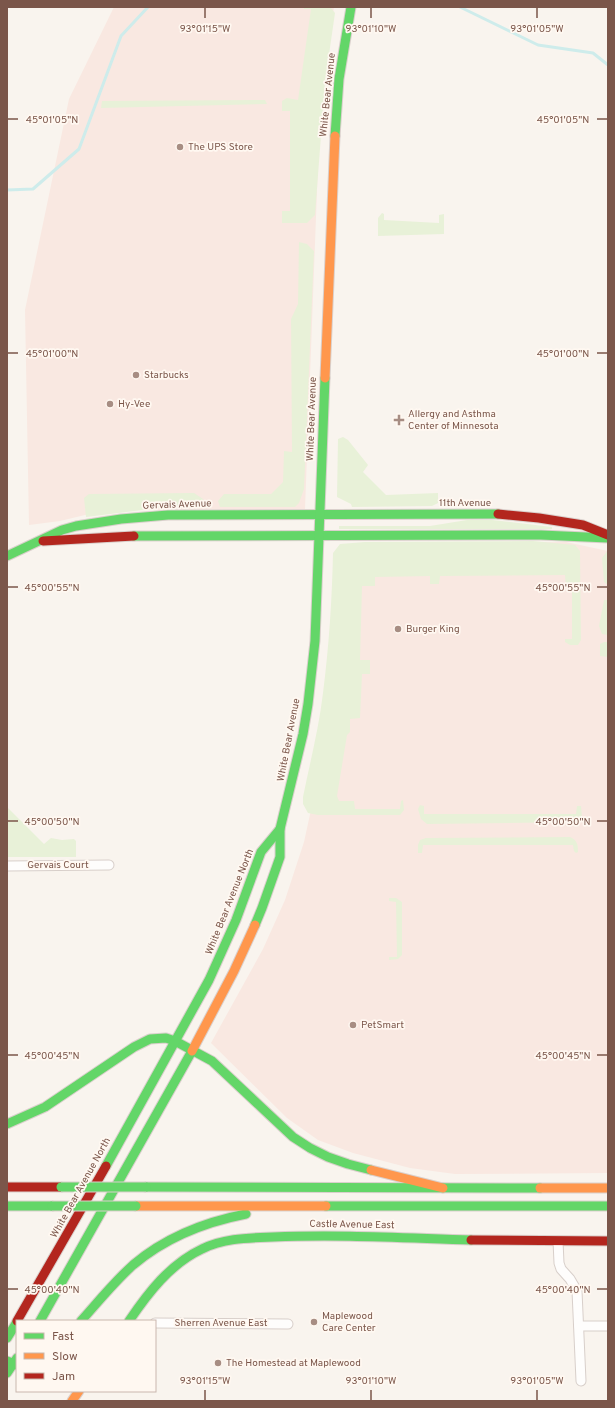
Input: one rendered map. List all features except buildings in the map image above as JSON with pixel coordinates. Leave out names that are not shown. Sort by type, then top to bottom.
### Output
[{"type":"main road","name":"White Bear Avenue","points":[[280,829],[298,758],[308,704],[315,641],[335,126],[339,79],[351,7]]},
{"type":"main road","name":"11th Avenue","points":[[319,515],[493,514],[539,518],[583,525],[608,535]]},
{"type":"main road","name":"Gervais Avenue","points":[[7,556],[62,530],[76,526],[121,519],[168,515],[319,515]]},
{"type":"main road","points":[[319,536],[541,535],[608,538]]},
{"type":"main road","name":"Gervais Avenue","points":[[40,541],[125,536],[319,536]]},
{"type":"main road","points":[[41,1320],[192,1050],[234,970],[262,908],[280,857],[280,829]]},
{"type":"main road","name":"White Bear Avenue North","points":[[18,1320],[76,1219],[209,980],[245,898],[261,852],[280,829]]},
{"type":"main road","points":[[7,1124],[45,1107],[134,1047],[150,1039],[166,1038],[175,1041],[212,1062],[293,1137],[310,1148],[328,1157],[348,1164],[443,1188]]},
{"type":"main road","points":[[7,1187],[608,1188]]},
{"type":"main road","points":[[7,1206],[608,1206]]},
{"type":"main road","points":[[82,1320],[132,1266],[149,1252],[184,1232],[225,1217],[318,1206]]},
{"type":"main road","name":"Castle Avenue East","points":[[130,1320],[146,1296],[170,1269],[202,1249],[220,1242],[240,1238],[310,1235],[608,1241]]},
{"type":"main road","name":"White Bear Avenue North","points":[[7,1338],[16,1323]]},
{"type":"main road","points":[[7,1373],[14,1362]]},
{"type":"main road","points":[[72,1401],[78,1392]]},
{"type":"street","name":"Gervais Court","points":[[7,866],[108,865]]},
{"type":"street","points":[[558,1241],[559,1263],[561,1269],[570,1278],[577,1291],[581,1381]]},
{"type":"street","name":"Sherren Avenue East","points":[[156,1323],[288,1324]]},
{"type":"street","points":[[579,1326],[608,1326]]},
{"type":"shaded area","points":[[114,7],[334,7],[326,59],[318,164],[305,509],[127,510],[85,515],[60,521],[29,525],[25,310],[69,99]]},
{"type":"shaded area","points":[[566,542],[608,551],[608,1173],[455,1174],[410,1168],[353,1153],[318,1140],[287,1118],[211,1043],[263,949],[285,900],[304,842],[319,773],[341,545]]},
{"type":"green space","points":[[304,7],[330,7],[335,13],[325,82],[315,215],[307,223],[282,223],[282,211],[290,211],[290,111],[282,111],[282,101],[287,98],[298,100],[311,9],[304,9]]},
{"type":"green space","points":[[265,100],[267,104],[101,108],[102,101]]},
{"type":"green space","points":[[382,213],[384,214],[384,220],[439,223],[439,215],[444,214],[444,234],[378,236],[378,218]]},
{"type":"green space","points":[[299,242],[307,244],[314,251],[304,489],[299,503],[295,507],[220,507],[218,501],[224,494],[271,494],[283,482],[284,451],[292,452],[291,319],[298,304]]},
{"type":"green space","points":[[343,437],[348,440],[368,465],[363,472],[386,495],[438,493],[438,503],[432,506],[352,507],[351,504],[337,497],[338,439]]},
{"type":"green space","points":[[194,493],[203,499],[206,506],[204,508],[158,508],[86,517],[84,498],[89,494]]},
{"type":"green space","points":[[467,520],[492,520],[552,527],[552,529],[339,529],[339,526],[430,526]]},
{"type":"green space","points":[[533,541],[575,545],[580,551],[581,640],[578,645],[570,645],[565,642],[565,639],[572,639],[572,587],[566,587],[565,575],[440,576],[439,584],[430,584],[430,576],[375,577],[375,586],[362,586],[360,660],[370,660],[370,674],[362,674],[360,718],[350,719],[350,732],[347,735],[337,796],[339,801],[354,801],[355,809],[400,809],[401,801],[403,800],[404,810],[400,815],[318,815],[308,813],[303,804],[303,797],[317,732],[323,693],[330,623],[333,553],[340,544],[365,542]]},
{"type":"green space","points":[[608,550],[608,585],[604,582],[602,558]]},
{"type":"green space","points":[[604,600],[608,600],[608,635],[602,634],[599,626]]},
{"type":"green space","points":[[608,642],[608,657],[600,656],[600,644]]},
{"type":"green space","points":[[420,805],[424,806],[424,814],[576,814],[577,806],[581,806],[582,818],[576,822],[427,824],[421,819],[418,809]]},
{"type":"green space","points":[[7,807],[44,844],[51,838],[62,840],[74,839],[76,841],[76,857],[7,857]]},
{"type":"green space","points":[[570,837],[577,843],[578,852],[576,853],[573,845],[423,845],[422,853],[418,853],[418,845],[420,840],[426,838]]},
{"type":"green space","points":[[389,898],[396,898],[402,902],[402,955],[398,959],[389,960],[389,957],[397,957],[396,902],[389,901]]},
{"type":"waterway","points":[[7,190],[33,189],[79,149],[121,36],[148,7]]},
{"type":"waterway","points":[[460,7],[538,45],[593,53],[608,65]]},
{"type":"traffic: fast","points":[[335,136],[339,79],[351,7]]},
{"type":"traffic: fast","points":[[255,925],[280,857],[280,829],[303,734],[308,704],[315,641],[325,378]]},
{"type":"traffic: fast","points":[[7,556],[62,530],[76,526],[121,519],[168,515],[498,514]]},
{"type":"traffic: fast","points":[[134,536],[541,535],[608,538]]},
{"type":"traffic: fast","points":[[106,1166],[209,980],[236,920],[261,852],[280,829]]},
{"type":"traffic: fast","points":[[7,1124],[45,1107],[134,1047],[150,1039],[166,1038],[175,1041],[212,1061],[293,1137],[310,1148],[328,1157],[371,1170]]},
{"type":"traffic: fast","points":[[41,1320],[192,1051]]},
{"type":"traffic: fast","points":[[61,1187],[146,1187]]},
{"type":"traffic: fast","points":[[146,1187],[540,1188]]},
{"type":"traffic: fast","points":[[7,1206],[52,1206]]},
{"type":"traffic: fast","points":[[52,1206],[136,1206]]},
{"type":"traffic: fast","points":[[326,1206],[608,1206]]},
{"type":"traffic: fast","points":[[82,1320],[106,1292],[133,1265],[159,1246],[201,1226],[246,1214]]},
{"type":"traffic: fast","points":[[130,1320],[152,1290],[170,1271],[190,1255],[210,1245],[246,1238],[298,1236],[471,1240]]},
{"type":"traffic: fast","points":[[7,1338],[16,1324]]},
{"type":"traffic: fast","points":[[7,1373],[16,1360]]},
{"type":"traffic: fast","points":[[7,1361],[16,1365]]},
{"type":"traffic: slow","points":[[325,378],[335,136]]},
{"type":"traffic: slow","points":[[192,1051],[234,971],[255,925]]},
{"type":"traffic: slow","points":[[371,1170],[443,1188]]},
{"type":"traffic: slow","points":[[540,1188],[608,1188]]},
{"type":"traffic: slow","points":[[136,1206],[326,1206]]},
{"type":"traffic: slow","points":[[72,1401],[78,1392]]},
{"type":"traffic: jam","points":[[498,514],[539,518],[583,525],[608,535]]},
{"type":"traffic: jam","points":[[43,541],[134,536]]},
{"type":"traffic: jam","points":[[18,1320],[106,1166]]},
{"type":"traffic: jam","points":[[7,1187],[61,1187]]},
{"type":"traffic: jam","points":[[471,1240],[608,1241]]},
{"type":"place","name":"The UPS Store","points":[[180,147]]},
{"type":"place","name":"Starbucks","points":[[136,375]]},
{"type":"place","name":"Hy-Vee","points":[[110,404]]},
{"type":"place","name":"Allergy and Asthma Center of Minnesota","points":[[399,420]]},
{"type":"place","name":"Burger King","points":[[398,629]]},
{"type":"place","name":"PetSmart","points":[[353,1025]]},
{"type":"place","name":"Maplewood Care Center","points":[[314,1322]]},
{"type":"place","name":"The Homestead at Maplewood","points":[[218,1363]]}]
